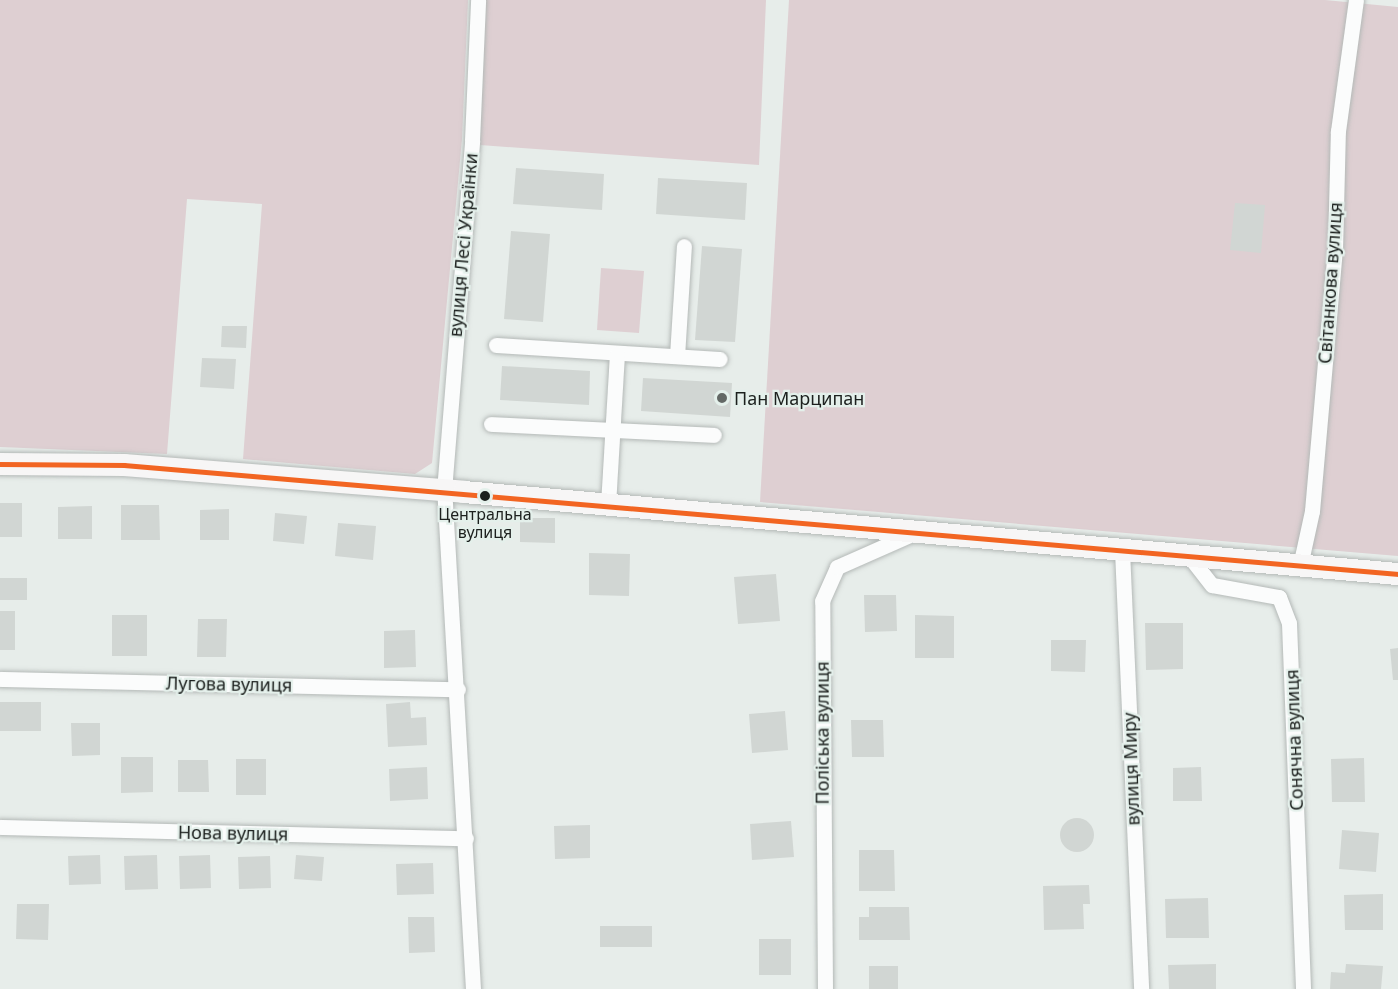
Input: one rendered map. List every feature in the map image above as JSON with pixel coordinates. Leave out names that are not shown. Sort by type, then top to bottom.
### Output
[{"type":"street","name":"вулиця Лесі Українки","points":[[444,490],[472,140],[478,0]]},
{"type":"street","name":"Світанкова вулиця","points":[[1300,566],[1312,511],[1335,250],[1338,131],[1356,0]]},
{"type":"street","points":[[677,356],[684,246]]},
{"type":"street","points":[[496,345],[720,359]]},
{"type":"street","points":[[608,505],[617,352]]},
{"type":"street","points":[[491,424],[714,435]]},
{"type":"street","points":[[0,464],[124,465],[444,490],[1398,574]]},
{"type":"street","points":[[444,490],[458,689],[473,989]]},
{"type":"street","name":"Поліська вулиця","points":[[825,989],[822,601],[837,567],[917,532]]},
{"type":"street","name":"вулиця Миру","points":[[1122,550],[1141,989]]},
{"type":"street","name":"Сонячна вулиця","points":[[1190,556],[1212,585],[1279,597],[1289,623],[1303,989]]},
{"type":"street","name":"Лугова вулиця","points":[[0,679],[458,689]]},
{"type":"street","name":"Нова вулиця","points":[[0,827],[466,838]]},
{"type":"shaded area","points":[[0,0],[468,0],[462,139],[432,463],[415,474],[243,459],[262,204],[187,199],[167,454],[0,447]]},
{"type":"shaded area","points":[[486,0],[766,0],[759,165],[480,145]]},
{"type":"shaded area","points":[[789,0],[1325,0],[1398,7],[1398,556],[760,502]]},
{"type":"shaded area","points":[[601,268],[644,271],[639,333],[597,330]]},
{"type":"building","points":[[516,168],[604,174],[602,210],[513,204]]},
{"type":"building","points":[[658,178],[747,183],[745,220],[656,214]]},
{"type":"building","points":[[1235,203],[1265,205],[1261,253],[1230,250]]},
{"type":"building","points":[[511,231],[550,234],[543,322],[504,319]]},
{"type":"building","points":[[702,246],[742,249],[735,342],[695,340]]},
{"type":"building","points":[[222,326],[247,326],[246,348],[221,347]]},
{"type":"building","points":[[202,358],[236,359],[234,389],[200,387]]},
{"type":"building","points":[[502,366],[590,371],[589,405],[500,400]]},
{"type":"building","points":[[643,378],[732,383],[730,417],[641,411]]},
{"type":"building","points":[[0,503],[22,503],[22,537],[0,537]]},
{"type":"building","points":[[121,505],[159,505],[160,540],[121,540]]},
{"type":"building","points":[[92,506],[92,539],[58,539],[58,507]]},
{"type":"building","points":[[229,509],[229,540],[200,540],[200,510]]},
{"type":"building","points":[[275,513],[307,516],[304,544],[273,541]]},
{"type":"building","points":[[520,518],[555,518],[555,543],[520,542]]},
{"type":"building","points":[[338,523],[376,526],[373,560],[335,556]]},
{"type":"building","points":[[589,553],[630,554],[629,596],[589,595]]},
{"type":"building","points":[[776,574],[780,621],[738,624],[734,577]]},
{"type":"building","points":[[0,578],[27,578],[27,600],[0,600]]},
{"type":"building","points":[[864,595],[896,595],[897,631],[865,632]]},
{"type":"building","points":[[0,611],[15,611],[15,650],[0,650]]},
{"type":"building","points":[[112,615],[147,615],[147,656],[112,656]]},
{"type":"building","points":[[915,615],[954,616],[954,658],[915,658]]},
{"type":"building","points":[[198,619],[227,619],[226,657],[197,657]]},
{"type":"building","points":[[1145,623],[1183,623],[1183,669],[1146,670]]},
{"type":"building","points":[[415,630],[416,667],[384,668],[384,631]]},
{"type":"building","points":[[1051,640],[1086,640],[1085,672],[1051,671]]},
{"type":"building","points":[[1398,648],[1398,680],[1393,680],[1390,649]]},
{"type":"building","points":[[0,702],[41,702],[41,731],[0,731]]},
{"type":"building","points":[[410,702],[411,718],[426,717],[427,745],[388,747],[386,704]]},
{"type":"building","points":[[785,711],[788,750],[752,753],[749,714]]},
{"type":"building","points":[[851,720],[883,720],[884,757],[852,757]]},
{"type":"building","points":[[71,723],[100,723],[100,755],[72,756]]},
{"type":"building","points":[[121,757],[153,757],[153,792],[121,793]]},
{"type":"building","points":[[1364,758],[1365,802],[1332,802],[1331,759]]},
{"type":"building","points":[[236,759],[266,759],[266,795],[236,795]]},
{"type":"building","points":[[178,760],[208,760],[209,792],[178,792]]},
{"type":"building","points":[[427,767],[428,799],[390,801],[389,769]]},
{"type":"building","points":[[1201,767],[1202,801],[1173,801],[1173,768]]},
{"type":"building","points":[[1077,818],[1089,823],[1094,835],[1089,847],[1077,852],[1065,847],[1060,835],[1065,823]]},
{"type":"building","points":[[791,821],[794,857],[752,860],[750,824]]},
{"type":"building","points":[[590,825],[590,858],[555,859],[554,826]]},
{"type":"building","points":[[1342,830],[1379,833],[1376,872],[1339,869]]},
{"type":"building","points":[[859,850],[894,850],[895,891],[859,891]]},
{"type":"building","points":[[100,855],[101,884],[69,885],[68,856]]},
{"type":"building","points":[[157,855],[158,889],[125,890],[124,856]]},
{"type":"building","points":[[210,855],[211,888],[180,889],[179,856]]},
{"type":"building","points":[[296,855],[324,857],[322,881],[294,879]]},
{"type":"building","points":[[270,856],[271,888],[239,889],[238,857]]},
{"type":"building","points":[[433,863],[434,894],[397,895],[396,864]]},
{"type":"building","points":[[1089,885],[1090,904],[1083,904],[1084,929],[1044,930],[1043,886]]},
{"type":"building","points":[[1383,894],[1383,930],[1345,930],[1344,895]]},
{"type":"building","points":[[1208,898],[1209,938],[1166,938],[1165,899]]},
{"type":"building","points":[[17,904],[49,904],[48,940],[16,939]]},
{"type":"building","points":[[869,907],[909,907],[910,940],[859,940],[859,917],[869,917]]},
{"type":"building","points":[[408,917],[434,917],[435,952],[409,953]]},
{"type":"building","points":[[600,926],[652,926],[652,947],[600,947]]},
{"type":"building","points":[[759,939],[791,939],[791,975],[759,975]]},
{"type":"building","points":[[1216,964],[1216,989],[1169,989],[1168,965]]},
{"type":"building","points":[[1346,964],[1383,966],[1381,989],[1330,989],[1331,972],[1345,973]]},
{"type":"building","points":[[869,966],[898,966],[898,989],[869,989]]},
{"type":"transit line","points":[[0,464],[124,465],[1398,574]]},
{"type":"place","name":"Пан Марципан","points":[[722,398]]},
{"type":"place","name":"Центральна вулиця","points":[[485,496]]}]
